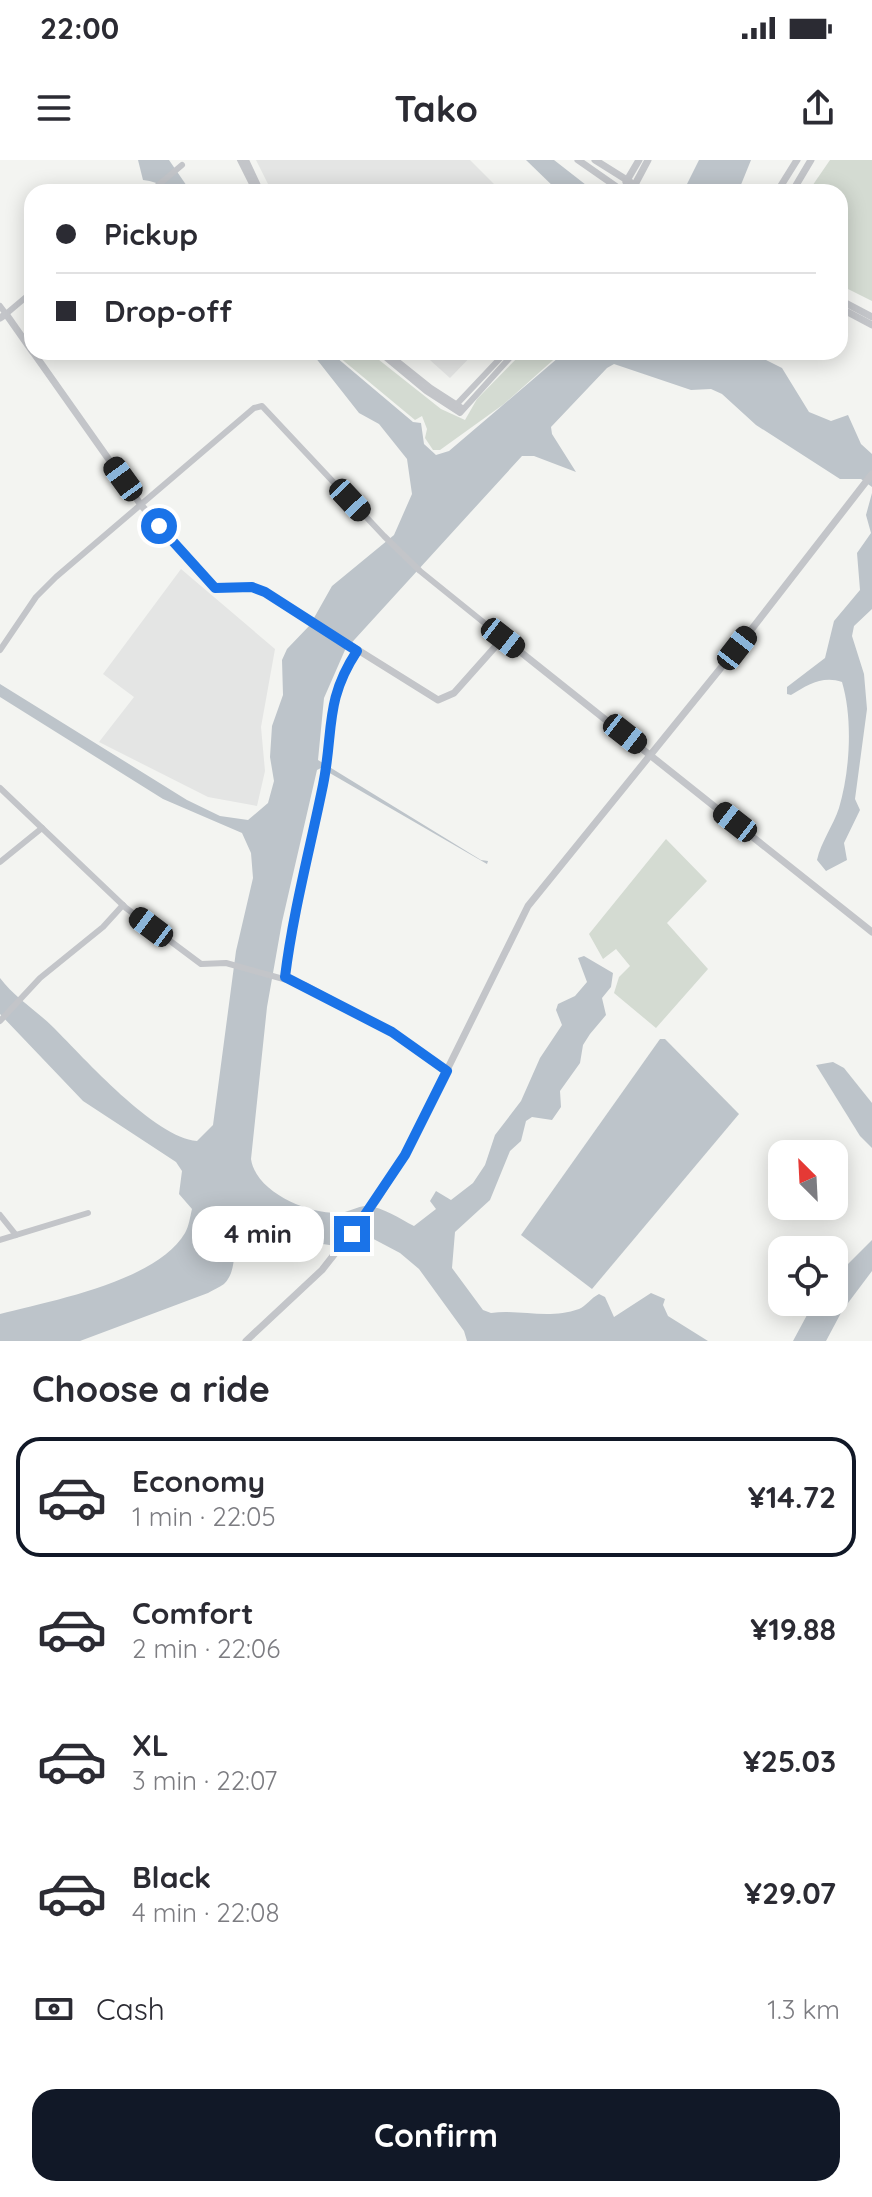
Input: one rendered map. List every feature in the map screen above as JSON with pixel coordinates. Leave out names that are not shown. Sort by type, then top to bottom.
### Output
[{"type":"street","points":[[243,160],[254,184]]},
{"type":"street","points":[[578,160],[618,184]]},
{"type":"street","points":[[595,160],[621,184]]},
{"type":"street","points":[[628,184],[639,160]]},
{"type":"street","points":[[630,184],[648,160]]},
{"type":"street","points":[[782,184],[797,160]]},
{"type":"street","points":[[797,184],[811,160]]},
{"type":"street","points":[[160,184],[182,165]]},
{"type":"street","points":[[3,316],[24,299]]},
{"type":"street","points":[[848,304],[872,317]]},
{"type":"street","points":[[0,306],[3,316],[24,342]]},
{"type":"street","points":[[848,312],[872,325]]},
{"type":"street","points":[[38,360],[141,505],[215,588],[252,587],[438,700],[454,693],[503,638]]},
{"type":"street","points":[[390,360],[458,409]]},
{"type":"street","points":[[396,360],[458,409]]},
{"type":"street","points":[[458,409],[499,360]]},
{"type":"street","points":[[458,409],[507,360]]},
{"type":"street","points":[[0,650],[36,597],[254,408],[262,406],[420,571],[872,932]]},
{"type":"street","points":[[246,1341],[322,1270],[377,1200],[405,1155],[515,925],[872,474]]},
{"type":"street","points":[[282,976],[324,782],[330,711],[343,673],[356,650]]},
{"type":"street","points":[[0,788],[123,905],[201,964],[226,963],[282,976],[392,1032],[447,1071]]},
{"type":"street","points":[[0,862],[42,828]]},
{"type":"street","points":[[1,1020],[46,973],[103,927],[123,905]]},
{"type":"street","points":[[0,1240],[88,1213]]},
{"type":"street","points":[[0,1215],[16,1235]]},
{"type":"shaded area","points":[[138,160],[169,160],[186,184],[158,184],[143,180]]},
{"type":"shaded area","points":[[256,160],[470,160],[494,184],[268,184]]},
{"type":"shaded area","points":[[526,160],[554,160],[585,184],[551,184]]},
{"type":"shaded area","points":[[699,160],[751,160],[741,184],[687,184]]},
{"type":"shaded area","points":[[830,160],[872,160],[872,301],[848,289],[848,184],[814,184]]},
{"type":"shaded area","points":[[317,360],[339,360],[413,422],[421,423],[424,444],[436,455],[449,451],[556,360],[766,360],[782,368],[809,412],[831,421],[848,415],[861,444],[872,454],[872,487],[861,479],[840,479],[756,425],[722,394],[711,389],[691,390],[614,364],[607,368],[551,427],[552,434],[576,472],[534,456],[522,456],[345,650],[324,698],[318,760],[481,860],[488,861],[487,864],[321,768],[317,770],[282,922],[267,1007],[251,1159],[255,1171],[272,1191],[297,1205],[325,1212],[373,1207],[414,1226],[436,1209],[430,1201],[436,1191],[451,1200],[473,1183],[485,1165],[495,1135],[521,1101],[540,1058],[562,1025],[556,1010],[558,1004],[575,996],[587,982],[578,958],[584,956],[613,973],[611,987],[602,998],[606,1015],[583,1045],[580,1063],[560,1091],[561,1107],[552,1120],[532,1117],[526,1121],[521,1141],[510,1151],[490,1200],[455,1232],[452,1268],[483,1310],[491,1313],[568,1312],[582,1308],[599,1294],[605,1297],[614,1317],[651,1293],[665,1299],[663,1305],[668,1316],[708,1341],[467,1341],[464,1331],[419,1269],[400,1253],[347,1225],[336,1246],[316,1243],[260,1210],[248,1214],[241,1222],[230,1275],[224,1284],[208,1293],[80,1341],[0,1341],[0,1314],[101,1287],[151,1264],[171,1250],[185,1233],[192,1209],[179,1194],[182,1171],[176,1162],[83,1101],[0,1014],[0,978],[141,1112],[180,1137],[197,1141],[213,1125],[236,951],[253,878],[251,853],[242,833],[163,799],[0,697],[0,684],[187,800],[220,816],[248,820],[268,803],[274,781],[270,757],[272,726],[283,695],[282,660],[287,649],[310,625],[332,586],[394,535],[412,494],[407,459],[379,424],[359,413]]},
{"type":"shaded area","points":[[343,360],[379,360],[441,409],[465,420],[477,399],[515,360],[553,360],[504,404],[440,450],[433,450],[425,438],[427,429],[422,416],[415,420]]},
{"type":"shaded area","points":[[430,360],[467,360],[450,378]]},
{"type":"shaded area","points":[[872,493],[872,609],[854,626],[852,636],[864,674],[867,709],[855,799],[860,810],[844,843],[847,860],[826,871],[817,860],[839,808],[849,745],[848,712],[842,682],[815,682],[791,695],[787,694],[787,687],[825,658],[834,621],[860,590],[857,553],[871,533],[866,515]]},
{"type":"shaded area","points":[[181,569],[275,649],[261,727],[265,771],[257,806],[208,797],[99,742],[134,697],[103,674]]},
{"type":"shaded area","points":[[666,839],[707,881],[667,923],[708,969],[656,1028],[614,993],[619,977],[630,966],[616,949],[603,959],[589,934]]},
{"type":"shaded area","points":[[660,1039],[665,1039],[739,1114],[592,1289],[521,1235]]},
{"type":"shaded area","points":[[833,1062],[844,1068],[872,1103],[872,1148],[860,1136],[816,1065]]},
{"type":"shaded area","points":[[872,1240],[872,1271],[848,1303],[848,1264]]},
{"type":"shaded area","points":[[806,1316],[839,1316],[826,1341],[793,1341]]},
{"type":"route","points":[[159,526],[215,588],[252,587],[265,592],[357,651],[343,673],[330,711],[324,782],[298,894],[285,977],[392,1032],[447,1071],[405,1155],[352,1234]]}]
